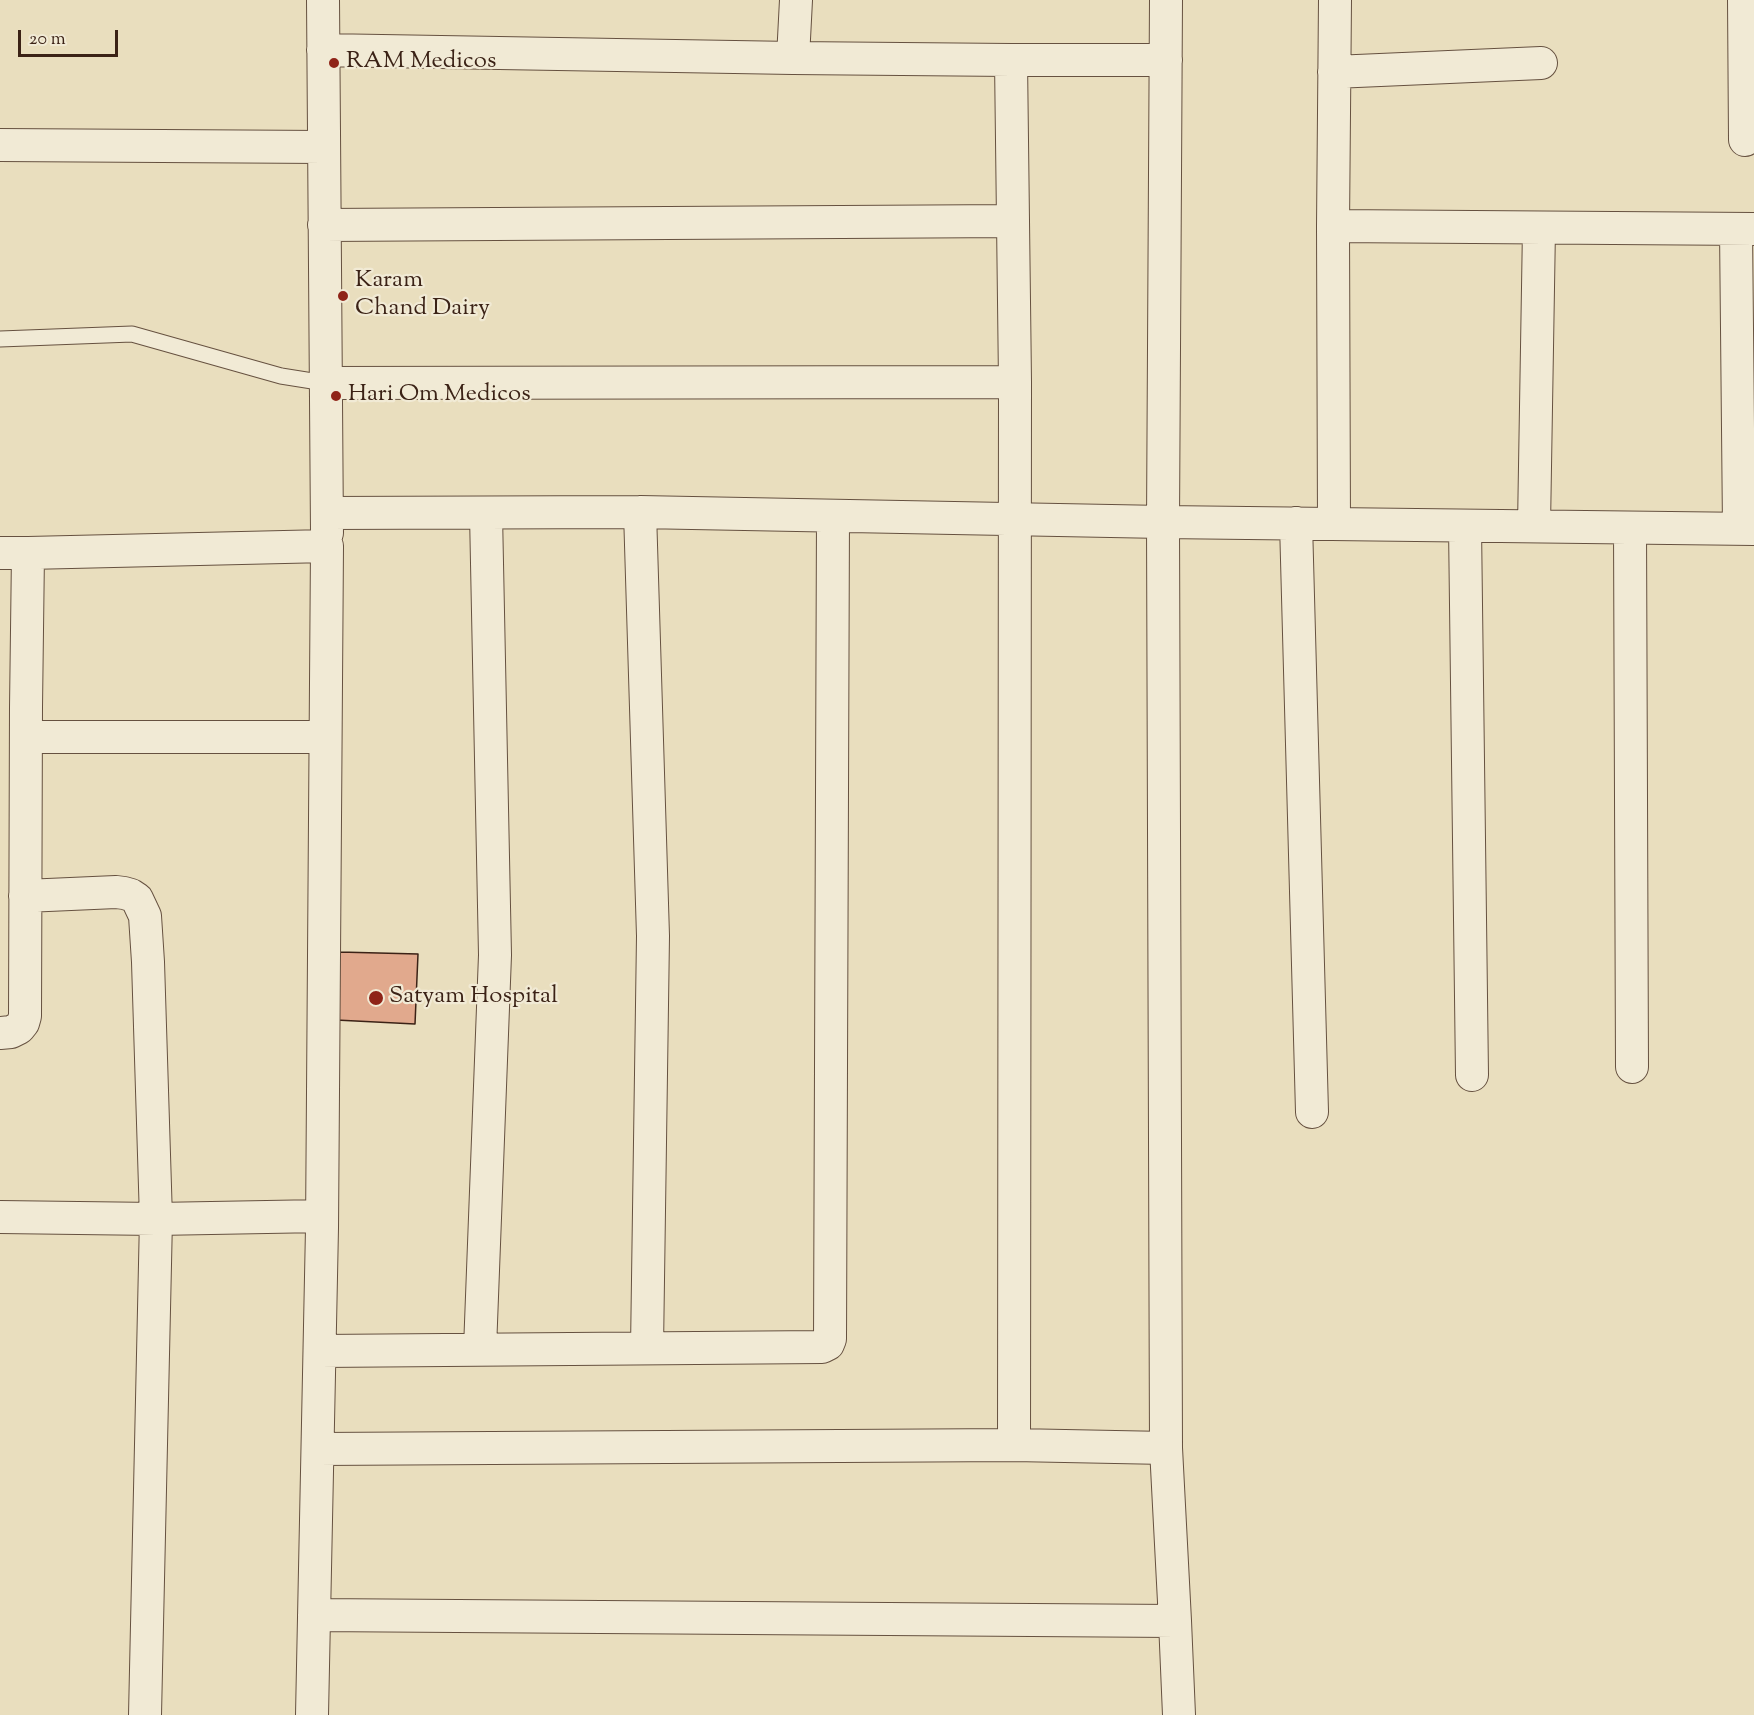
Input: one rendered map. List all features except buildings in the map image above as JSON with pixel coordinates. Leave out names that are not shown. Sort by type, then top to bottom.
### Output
[{"type":"street","points":[[312,1715],[322,1216],[327,546],[323,0]]},
{"type":"street","points":[[793,58],[795,0]]},
{"type":"street","points":[[1166,0],[1163,522],[1166,1448],[1179,1715]]},
{"type":"street","points":[[1334,524],[1335,0]]},
{"type":"street","points":[[1744,0],[1745,140]]},
{"type":"street","points":[[323,50],[793,58],[1166,60]]},
{"type":"street","points":[[1011,60],[1015,382],[1014,1444]]},
{"type":"street","points":[[1334,72],[1542,63]]},
{"type":"street","points":[[0,145],[323,147]]},
{"type":"street","points":[[324,225],[1013,221]]},
{"type":"street","points":[[327,513],[640,512],[1163,522],[1746,529],[1745,229],[1333,226]]},
{"type":"street","points":[[1534,526],[1539,228]]},
{"type":"street","points":[[325,383],[1015,382]]},
{"type":"street","points":[[640,512],[653,936],[647,1348]]},
{"type":"street","points":[[480,1349],[495,955],[486,514]]},
{"type":"street","points":[[320,1351],[826,1346],[830,1339],[833,516]]},
{"type":"street","points":[[1296,523],[1312,1112]]},
{"type":"street","points":[[1465,526],[1472,1075]]},
{"type":"street","points":[[1630,528],[1632,1067]]},
{"type":"street","points":[[0,1032],[11,1032],[19,1028],[25,1016],[25,896],[13,854],[17,717],[14,553],[327,546]]},
{"type":"street","points":[[17,717],[325,737]]},
{"type":"street","points":[[25,896],[116,892],[131,895],[141,906],[145,916],[156,1219],[146,1715]]},
{"type":"street","points":[[0,1217],[156,1219],[322,1216]]},
{"type":"street","points":[[318,1449],[1014,1444],[1166,1448]]},
{"type":"street","points":[[314,1615],[1175,1621]]},
{"type":"lane","points":[[0,339],[132,334],[281,376],[325,383]]},
{"type":"place","name":"RAM Medicos","points":[[334,63]]},
{"type":"place","name":"Karam Chand Dairy","points":[[343,296]]},
{"type":"place","name":"Hari Om Medicos","points":[[336,396]]},
{"type":"place","name":"Satyam Hospital","points":[[376,998]]}]
